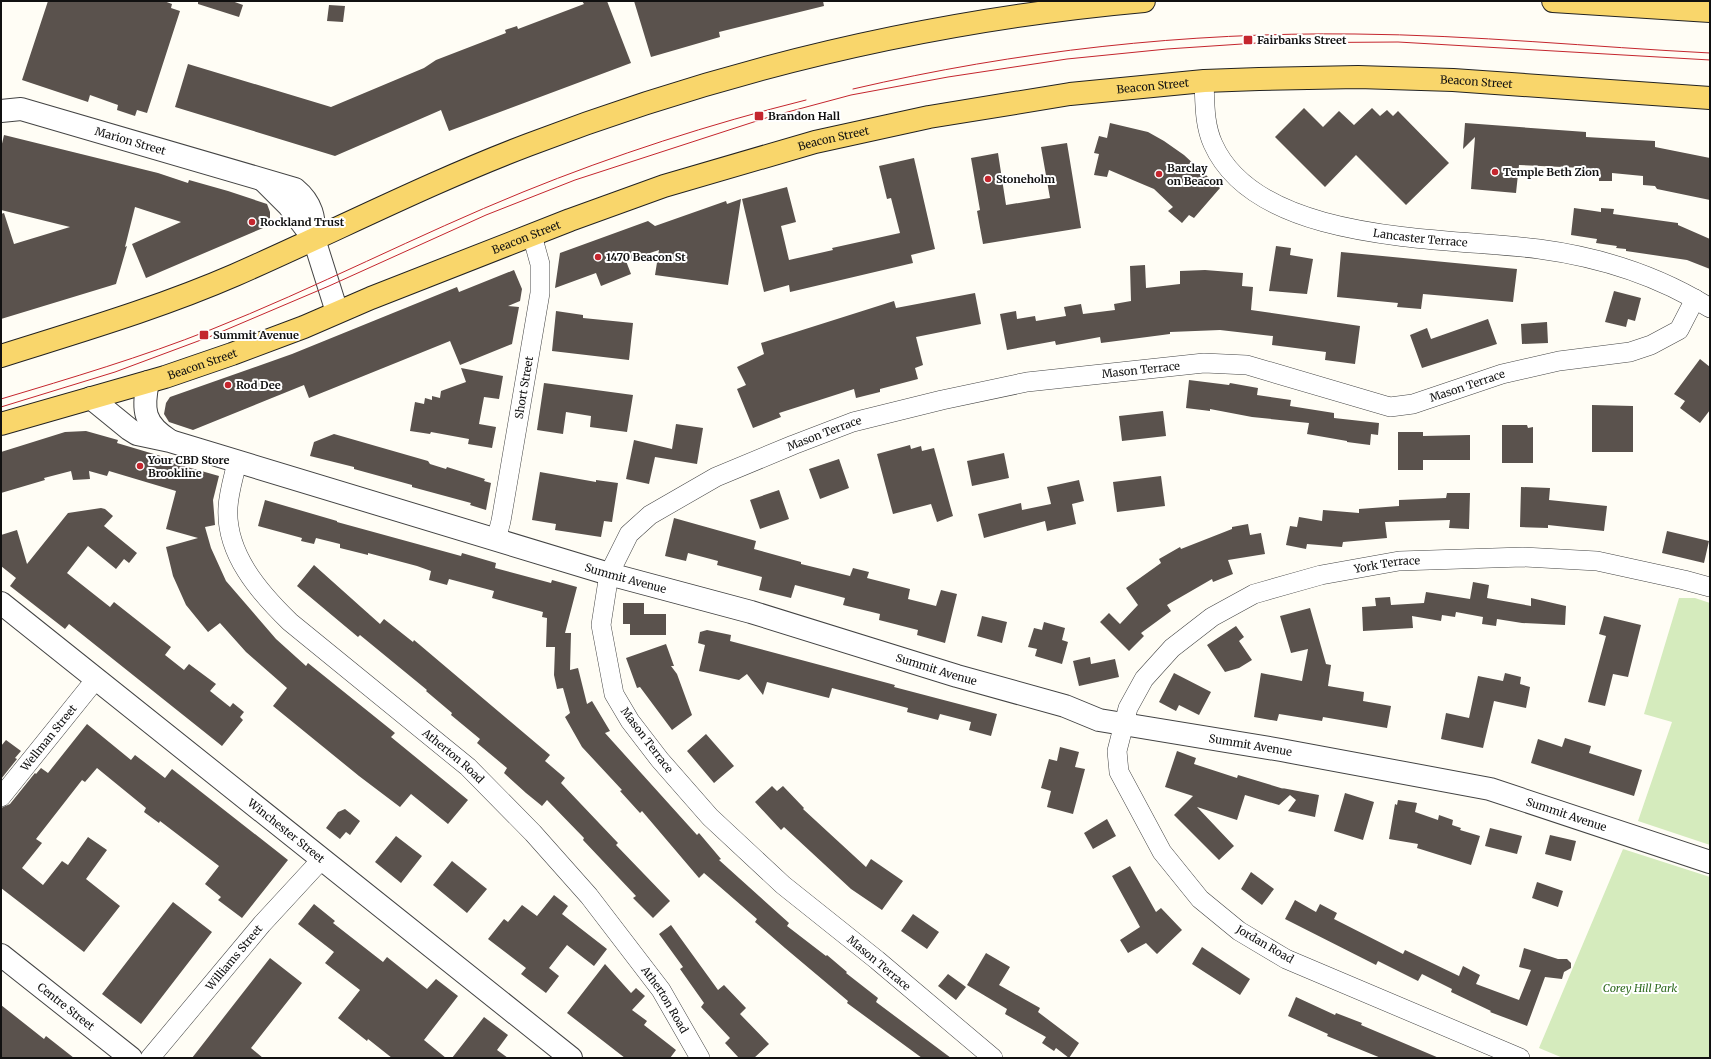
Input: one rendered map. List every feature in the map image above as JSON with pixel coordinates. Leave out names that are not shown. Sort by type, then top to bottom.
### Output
[{"type":"main road","points":[[1,356],[165,302],[236,274],[447,178],[527,145],[641,104],[740,74],[844,47],[966,24],[1054,11],[1144,1]]},
{"type":"main road","points":[[1553,1],[1710,11]]},
{"type":"main road","name":"Beacon Street","points":[[1,424],[148,382],[232,354],[304,327],[337,312],[593,211],[664,186],[740,165],[778,152],[864,130],[1030,100],[1204,81],[1386,78],[1494,83],[1710,98]]},
{"type":"street","name":"Lancaster Terrace","points":[[1204,81],[1206,122],[1210,136],[1218,152],[1234,173],[1248,186],[1274,203],[1332,224],[1372,233],[1540,249],[1586,258],[1651,278],[1702,304]]},
{"type":"street","points":[[1,94],[11,110]]},
{"type":"street","name":"Marion Street","points":[[11,110],[260,178],[295,189],[304,197],[310,206],[313,216],[314,239],[337,312]]},
{"type":"street","name":"Short Street","points":[[496,540],[501,521],[540,293],[540,264],[532,235]]},
{"type":"street","name":"Mason Terrace","points":[[993,1058],[783,885],[710,817],[660,760],[630,721],[614,694],[601,625],[608,574],[629,534],[663,506],[716,477],[853,422],[1027,382],[1204,364],[1248,365],[1390,407],[1413,404],[1502,374],[1559,361],[1630,352],[1651,345],[1679,330],[1702,304]]},
{"type":"street","name":"Summit Avenue","points":[[148,382],[145,406],[148,419],[152,427],[170,441]]},
{"type":"street","name":"Summit Avenue","points":[[91,398],[129,430],[138,434],[170,441],[608,574],[751,612],[957,676],[1064,706],[1099,720],[1288,751],[1490,789],[1710,862]]},
{"type":"street","name":"Atherton Road","points":[[238,462],[230,490],[229,524],[233,542],[240,560],[273,606],[290,622],[468,767],[533,833],[589,896],[661,990],[700,1058]]},
{"type":"street","name":"York Terrace","points":[[1123,724],[1128,708],[1144,679],[1172,648],[1212,618],[1254,594],[1321,575],[1399,561],[1523,558],[1597,561],[1710,587]]},
{"type":"street","name":"Winchester Street","points":[[1,603],[571,1058]]},
{"type":"street","name":"Wellman Street","points":[[1,797],[96,679]]},
{"type":"street","name":"Jordan Road","points":[[1123,724],[1116,751],[1119,772],[1162,852],[1200,899],[1239,931],[1286,959],[1520,1058]]},
{"type":"street","name":"Williams Street","points":[[150,1058],[262,924],[322,859]]},
{"type":"street","name":"Centre Street","points":[[3,960],[131,1058]]},
{"type":"green space","points":[[1679,598],[1695,598],[1710,603],[1710,845],[1638,821],[1672,722],[1644,714]]},
{"type":"green space","name":"Corey Hill Park","points":[[1623,849],[1710,877],[1710,1058],[1563,1058],[1539,1048]]},
{"type":"building","points":[[48,1],[164,1],[172,4],[171,8],[180,11],[147,113],[137,110],[135,116],[117,110],[118,105],[90,95],[88,102],[22,80]]},
{"type":"building","points":[[198,1],[232,1],[243,5],[239,17],[198,4]]},
{"type":"building","points":[[582,1],[607,1],[631,63],[449,131],[441,110],[335,156],[175,107],[188,64],[331,107],[424,68],[436,60],[506,33],[505,30],[517,26],[518,29],[584,4]]},
{"type":"building","points":[[634,1],[823,1],[824,6],[719,32],[720,37],[651,57]]},
{"type":"building","points":[[329,5],[345,6],[343,22],[327,21]]},
{"type":"building","points":[[1304,108],[1323,127],[1339,111],[1354,125],[1372,108],[1380,116],[1387,110],[1393,116],[1398,111],[1449,163],[1406,205],[1356,155],[1325,187],[1275,137]]},
{"type":"building","name":"Barclay on Beacon","points":[[1110,123],[1148,132],[1164,141],[1184,155],[1220,188],[1194,218],[1189,215],[1182,223],[1168,211],[1173,207],[1154,189],[1109,170],[1107,177],[1094,175],[1099,154],[1094,153],[1099,136],[1107,138]]},
{"type":"building","points":[[1465,123],[1586,132],[1586,137],[1655,141],[1655,147],[1710,158],[1710,200],[1657,189],[1655,186],[1643,185],[1643,176],[1612,173],[1612,181],[1599,181],[1599,173],[1584,172],[1584,168],[1519,165],[1516,193],[1471,189],[1475,137],[1463,149]]},
{"type":"building","points":[[4,135],[158,173],[188,183],[189,180],[228,191],[267,204],[270,212],[270,220],[263,228],[146,278],[132,244],[181,222],[135,207],[125,247],[127,246],[116,284],[1,319],[1,214],[4,213],[14,244],[70,227],[1,210],[1,148]]},
{"type":"building","name":"Stoneholm","points":[[1067,143],[1081,228],[983,244],[977,211],[980,210],[971,158],[998,153],[1006,205],[1050,198],[1041,147]]},
{"type":"building","points":[[914,158],[935,249],[911,255],[913,263],[790,292],[789,285],[764,292],[742,199],[787,187],[796,222],[781,226],[789,260],[833,250],[832,248],[900,233],[891,198],[887,199],[879,166]]},
{"type":"building","points":[[741,199],[728,285],[655,275],[659,250],[626,261],[631,274],[601,286],[596,273],[555,288],[560,253],[648,221],[655,226],[726,201],[727,204]]},
{"type":"building","points":[[1574,208],[1601,212],[1601,208],[1614,209],[1613,214],[1678,223],[1678,225],[1710,239],[1710,269],[1687,260],[1626,251],[1626,249],[1616,248],[1617,246],[1596,243],[1597,239],[1571,235]]},
{"type":"building","points":[[1276,246],[1291,248],[1290,255],[1313,259],[1307,294],[1269,291]]},
{"type":"building","points":[[1341,252],[1517,269],[1513,302],[1423,294],[1421,309],[1397,307],[1398,303],[1337,297]]},
{"type":"building","points":[[1145,265],[1146,288],[1180,284],[1180,271],[1205,270],[1243,273],[1242,286],[1253,287],[1251,310],[1360,326],[1355,364],[1325,360],[1326,352],[1272,345],[1273,336],[1220,330],[1170,332],[1170,334],[1101,343],[1100,337],[1056,345],[1055,341],[1007,350],[1000,314],[1016,311],[1017,319],[1035,316],[1036,321],[1066,316],[1064,307],[1081,304],[1083,314],[1115,310],[1114,304],[1131,301],[1130,266]]},
{"type":"building","points":[[514,270],[522,289],[520,301],[508,306],[519,307],[512,344],[460,365],[450,341],[309,398],[304,385],[193,430],[169,422],[164,414],[166,403],[170,397],[292,354],[457,287],[459,292]]},
{"type":"building","points":[[1614,291],[1641,298],[1635,321],[1628,319],[1626,327],[1605,322]]},
{"type":"building","points":[[975,293],[981,324],[916,337],[923,365],[915,368],[918,379],[880,389],[880,392],[856,398],[854,389],[779,413],[781,417],[753,428],[737,389],[746,385],[737,367],[764,354],[761,343],[894,301],[896,308]]},
{"type":"building","points":[[556,311],[583,315],[583,318],[633,323],[629,360],[552,351]]},
{"type":"building","points":[[1488,319],[1497,344],[1422,368],[1410,335],[1427,328],[1431,339]]},
{"type":"building","points":[[1547,322],[1548,343],[1522,344],[1521,324]]},
{"type":"building","points":[[1700,359],[1710,367],[1710,410],[1700,423],[1680,408],[1685,401],[1674,394]]},
{"type":"building","points":[[461,368],[503,376],[499,399],[484,397],[479,424],[496,427],[492,448],[468,444],[469,439],[431,432],[430,434],[410,431],[415,402],[424,404],[425,398],[432,400],[432,396],[440,398],[441,391],[466,382]]},
{"type":"building","points":[[1189,380],[1229,385],[1230,383],[1258,388],[1257,395],[1291,400],[1290,406],[1334,413],[1334,418],[1379,423],[1378,435],[1371,434],[1370,445],[1347,442],[1307,434],[1309,423],[1252,417],[1210,409],[1210,411],[1186,408]]},
{"type":"building","points":[[544,383],[633,395],[627,432],[590,427],[591,416],[566,412],[563,434],[537,430]]},
{"type":"building","points":[[1592,405],[1633,406],[1633,452],[1592,452]]},
{"type":"building","points":[[1163,411],[1166,436],[1122,441],[1119,416]]},
{"type":"building","points":[[676,424],[703,428],[697,464],[655,457],[649,484],[626,479],[634,440],[672,449]]},
{"type":"building","points":[[1502,425],[1527,425],[1528,428],[1533,427],[1533,463],[1502,463]]},
{"type":"building","points":[[86,431],[118,440],[117,443],[174,460],[173,463],[219,476],[213,500],[215,525],[205,527],[211,548],[226,581],[276,639],[306,666],[308,663],[395,733],[391,737],[468,800],[448,824],[411,794],[400,807],[359,776],[273,706],[287,688],[246,652],[220,623],[208,632],[186,605],[173,576],[166,547],[198,538],[166,529],[176,491],[109,471],[107,476],[89,471],[90,479],[73,480],[71,471],[44,478],[45,480],[1,493],[1,452],[65,432]]},
{"type":"building","points":[[1398,432],[1423,432],[1423,436],[1470,435],[1470,460],[1423,460],[1423,470],[1398,470]]},
{"type":"building","points":[[334,434],[428,461],[430,464],[446,469],[447,467],[485,479],[484,481],[491,483],[486,510],[470,505],[471,503],[412,487],[412,485],[354,469],[354,467],[310,456],[314,442]]},
{"type":"building","points":[[910,445],[911,449],[921,446],[922,451],[934,448],[953,516],[937,522],[931,504],[893,514],[877,454]]},
{"type":"building","points":[[1004,453],[1009,478],[972,486],[967,461]]},
{"type":"building","points":[[839,459],[849,488],[820,499],[809,469]]},
{"type":"building","points":[[540,472],[596,482],[596,480],[618,483],[612,522],[604,521],[601,537],[555,530],[556,524],[532,520]]},
{"type":"building","points":[[1161,476],[1165,506],[1117,512],[1113,482]]},
{"type":"building","points":[[1079,480],[1084,501],[1072,504],[1076,524],[1047,531],[1045,521],[984,538],[978,514],[1021,503],[1022,510],[1051,504],[1047,487]]},
{"type":"building","points":[[1521,487],[1550,488],[1549,500],[1607,506],[1604,531],[1548,525],[1548,528],[1520,527]]},
{"type":"building","points":[[779,490],[789,519],[760,529],[750,500]]},
{"type":"building","points":[[1447,493],[1470,493],[1469,529],[1449,528],[1450,520],[1385,522],[1387,538],[1343,542],[1342,547],[1307,544],[1306,549],[1286,545],[1290,526],[1297,527],[1299,517],[1322,521],[1323,510],[1359,513],[1359,509],[1399,506],[1399,500],[1446,498]]},
{"type":"building","points":[[265,500],[337,522],[461,556],[462,553],[496,563],[495,568],[551,583],[552,580],[577,587],[565,633],[571,633],[570,670],[578,668],[587,704],[592,701],[610,731],[605,733],[697,835],[699,833],[721,859],[719,860],[789,923],[787,926],[826,956],[827,955],[847,972],[846,973],[878,998],[876,1002],[951,1058],[922,1058],[847,1003],[848,1001],[755,922],[757,919],[704,873],[699,878],[642,811],[640,813],[620,791],[622,790],[582,747],[565,717],[570,713],[563,688],[557,689],[554,675],[555,647],[546,647],[547,618],[542,617],[543,612],[492,598],[494,591],[449,579],[447,585],[429,580],[431,571],[417,566],[368,553],[368,555],[340,548],[340,544],[316,538],[314,544],[301,541],[302,538],[258,526]]},
{"type":"building","points":[[101,508],[105,509],[113,516],[104,526],[137,553],[129,563],[124,559],[116,569],[88,546],[67,573],[110,607],[114,602],[171,647],[165,655],[184,670],[189,664],[216,684],[210,691],[230,707],[233,703],[244,712],[240,717],[243,720],[222,746],[69,624],[65,629],[10,586],[16,578],[1,566],[1,535],[17,530],[27,564],[68,513]]},
{"type":"building","points":[[674,518],[756,541],[754,549],[801,562],[801,564],[850,576],[853,568],[869,572],[867,578],[910,589],[908,599],[936,606],[941,590],[957,594],[945,643],[917,635],[918,630],[879,620],[880,614],[843,605],[845,598],[795,585],[791,598],[759,590],[762,577],[717,565],[718,561],[688,553],[686,561],[665,556]]},
{"type":"building","points":[[1248,524],[1250,535],[1261,533],[1265,554],[1228,560],[1233,574],[1213,582],[1212,579],[1167,605],[1171,611],[1141,633],[1144,636],[1129,651],[1100,622],[1109,613],[1120,624],[1138,605],[1126,588],[1161,563],[1159,559],[1180,547],[1181,549],[1232,529],[1232,527]]},
{"type":"building","points":[[1667,531],[1709,541],[1704,563],[1662,553]]},
{"type":"building","points":[[314,565],[380,624],[384,619],[413,642],[414,640],[550,755],[545,761],[565,778],[561,783],[618,843],[616,845],[670,901],[653,918],[633,898],[636,896],[583,840],[584,838],[547,800],[542,806],[526,793],[504,773],[507,768],[477,743],[480,739],[451,715],[452,713],[426,691],[427,690],[360,635],[358,637],[297,586]]},
{"type":"building","points":[[1473,582],[1489,585],[1487,598],[1531,606],[1531,598],[1566,606],[1565,625],[1522,623],[1497,619],[1496,626],[1482,624],[1483,617],[1456,612],[1455,617],[1442,615],[1441,621],[1412,616],[1413,628],[1363,631],[1362,607],[1376,606],[1375,598],[1390,597],[1391,605],[1424,603],[1426,592],[1470,599]]},
{"type":"building","points":[[623,603],[644,603],[644,614],[666,614],[666,635],[630,635],[630,624],[623,624]]},
{"type":"building","points":[[1310,608],[1326,664],[1331,665],[1328,686],[1364,692],[1363,701],[1391,706],[1387,728],[1323,717],[1322,721],[1279,714],[1277,721],[1254,717],[1261,673],[1302,681],[1308,649],[1291,653],[1280,616]]},
{"type":"building","points":[[982,616],[1007,622],[1002,643],[977,636]]},
{"type":"building","points":[[1604,616],[1641,625],[1628,677],[1613,674],[1605,706],[1588,702],[1606,636],[1599,634]]},
{"type":"building","points":[[1044,622],[1065,628],[1062,640],[1068,642],[1062,664],[1035,656],[1037,649],[1028,647],[1034,628],[1042,630]]},
{"type":"building","points":[[1236,626],[1244,637],[1239,641],[1252,660],[1239,668],[1225,672],[1207,645]]},
{"type":"building","points":[[707,630],[731,635],[730,641],[997,714],[991,736],[969,730],[971,722],[940,714],[938,720],[907,712],[908,708],[832,688],[829,698],[767,682],[763,695],[747,674],[739,680],[699,671],[705,645],[698,643],[700,632]]},
{"type":"building","points":[[666,644],[674,666],[671,666],[677,674],[692,715],[672,730],[640,687],[637,688],[626,658]]},
{"type":"building","points":[[1090,657],[1091,664],[1115,659],[1119,677],[1079,686],[1073,661]]},
{"type":"building","points":[[1174,673],[1211,692],[1199,715],[1179,705],[1176,711],[1159,702]]},
{"type":"building","points":[[1505,673],[1521,677],[1520,684],[1530,687],[1526,708],[1494,701],[1483,748],[1441,739],[1446,713],[1469,718],[1478,676],[1503,681]]},
{"type":"building","points":[[87,724],[131,760],[135,755],[165,778],[172,769],[288,860],[242,918],[218,900],[221,897],[205,884],[219,866],[160,821],[159,823],[144,812],[146,808],[97,768],[85,782],[82,780],[36,839],[42,843],[22,868],[43,885],[62,861],[68,865],[88,837],[107,850],[86,879],[120,906],[84,952],[1,888],[1,808],[10,804],[35,773],[36,774],[41,768],[48,773]]},
{"type":"building","points":[[706,734],[734,766],[714,783],[687,751]]},
{"type":"building","points":[[1565,738],[1591,746],[1589,753],[1642,770],[1634,796],[1531,763],[1538,739],[1562,747]]},
{"type":"building","points":[[6,740],[21,751],[15,758],[17,759],[1,779],[1,746]]},
{"type":"building","points":[[1060,747],[1079,752],[1075,767],[1085,769],[1073,814],[1047,807],[1051,791],[1041,788],[1049,759],[1057,761]]},
{"type":"building","points":[[1177,751],[1196,758],[1194,764],[1237,778],[1238,775],[1284,789],[1282,788],[1319,795],[1315,817],[1288,811],[1296,800],[1290,795],[1279,805],[1245,795],[1237,820],[1197,807],[1234,846],[1219,860],[1174,815],[1193,796],[1165,787]]},
{"type":"building","points":[[772,786],[777,791],[783,786],[804,808],[803,809],[866,867],[871,859],[903,881],[882,910],[851,889],[784,827],[781,830],[755,802]]},
{"type":"building","points":[[1345,793],[1374,802],[1363,840],[1334,831]]},
{"type":"building","points":[[1398,800],[1417,803],[1415,812],[1438,820],[1439,815],[1453,820],[1452,825],[1461,828],[1460,830],[1480,836],[1471,865],[1417,848],[1418,844],[1389,839],[1395,804],[1397,805]]},
{"type":"building","points":[[345,809],[360,821],[350,835],[346,832],[340,839],[326,828],[338,812]]},
{"type":"building","points":[[1107,819],[1116,836],[1093,849],[1084,833]]},
{"type":"building","points":[[1490,828],[1522,836],[1517,854],[1485,846]]},
{"type":"building","points":[[1550,835],[1576,841],[1571,861],[1545,854]]},
{"type":"building","points":[[396,836],[422,856],[401,883],[375,862]]},
{"type":"building","points":[[452,861],[487,889],[467,913],[433,885]]},
{"type":"building","points":[[1130,866],[1156,912],[1161,908],[1182,930],[1157,954],[1146,943],[1128,953],[1120,940],[1140,927],[1112,876]]},
{"type":"building","points":[[1251,872],[1274,889],[1262,905],[1241,889]]},
{"type":"building","points":[[1537,882],[1563,891],[1558,907],[1532,898]]},
{"type":"building","points":[[554,895],[568,906],[562,914],[607,949],[594,966],[567,945],[549,968],[559,976],[546,993],[521,974],[526,968],[488,939],[504,919],[508,922],[522,905],[537,916]]},
{"type":"building","points":[[1295,900],[1316,912],[1320,904],[1337,913],[1334,919],[1403,954],[1405,950],[1459,976],[1463,966],[1480,975],[1476,984],[1519,1000],[1531,970],[1519,967],[1524,948],[1558,959],[1567,959],[1571,963],[1571,968],[1564,972],[1562,979],[1545,977],[1527,1026],[1490,1012],[1491,1011],[1451,992],[1452,989],[1422,974],[1418,981],[1378,961],[1376,965],[1285,919]]},
{"type":"building","points":[[173,902],[212,932],[141,1024],[102,994]]},
{"type":"building","points":[[314,904],[335,921],[333,923],[383,962],[387,957],[427,989],[436,979],[458,996],[424,1040],[446,1058],[392,1058],[368,1039],[367,1041],[338,1018],[360,990],[325,963],[334,952],[298,924]]},
{"type":"building","points":[[913,914],[939,932],[927,949],[901,931]]},
{"type":"building","points":[[671,925],[718,990],[724,985],[746,1008],[740,1014],[769,1044],[754,1058],[739,1058],[725,1043],[730,1038],[701,1007],[704,1003],[680,969],[683,967],[659,934]]},
{"type":"building","points":[[1202,947],[1250,979],[1240,995],[1192,964]]},
{"type":"building","points":[[986,953],[1010,967],[999,985],[1040,1008],[1038,1012],[1079,1043],[1069,1058],[1056,1048],[1054,1051],[1042,1043],[1046,1037],[1005,1014],[1007,1009],[967,985]]},
{"type":"building","points":[[270,958],[302,983],[251,1048],[263,1058],[192,1058]]},
{"type":"building","points":[[605,964],[631,993],[636,988],[645,996],[632,1010],[647,1021],[644,1025],[676,1050],[670,1058],[625,1058],[567,1013]]},
{"type":"building","points":[[948,974],[966,987],[956,1000],[938,986]]},
{"type":"building","points":[[1296,997],[1335,1015],[1336,1013],[1362,1023],[1361,1025],[1439,1058],[1381,1058],[1327,1036],[1328,1034],[1288,1016]]},
{"type":"building","points":[[1,1005],[44,1039],[46,1036],[74,1058],[1,1058]]},
{"type":"building","points":[[484,1017],[508,1035],[497,1050],[508,1058],[452,1058]]},
{"type":"tram line","points":[[853,89],[977,64],[1039,54],[1102,46],[1229,36],[1292,34],[1400,35],[1710,53]]},
{"type":"tram line","points":[[1,407],[115,372],[209,337],[329,286],[486,215],[575,180],[769,117],[851,95],[948,77],[1067,59],[1167,49],[1257,43],[1398,42],[1710,60]]},
{"type":"tram line","points":[[1,399],[132,358],[210,330],[289,297],[444,226],[557,178],[698,130],[806,100]]},
{"type":"place","name":"Fairbanks Street","points":[[1248,40]]},
{"type":"place","name":"Brandon Hall","points":[[759,116]]},
{"type":"place","name":"Temple Beth Zion","points":[[1495,172]]},
{"type":"place","name":"Barclay on Beacon","points":[[1159,174]]},
{"type":"place","name":"Stoneholm","points":[[988,179]]},
{"type":"place","name":"Rockland Trust","points":[[252,222]]},
{"type":"place","name":"1470 Beacon St","points":[[598,257]]},
{"type":"place","name":"Summit Avenue","points":[[204,335]]},
{"type":"place","name":"Rod Dee","points":[[228,385]]},
{"type":"place","name":"Your CBD Store Brookline","points":[[140,466]]}]
